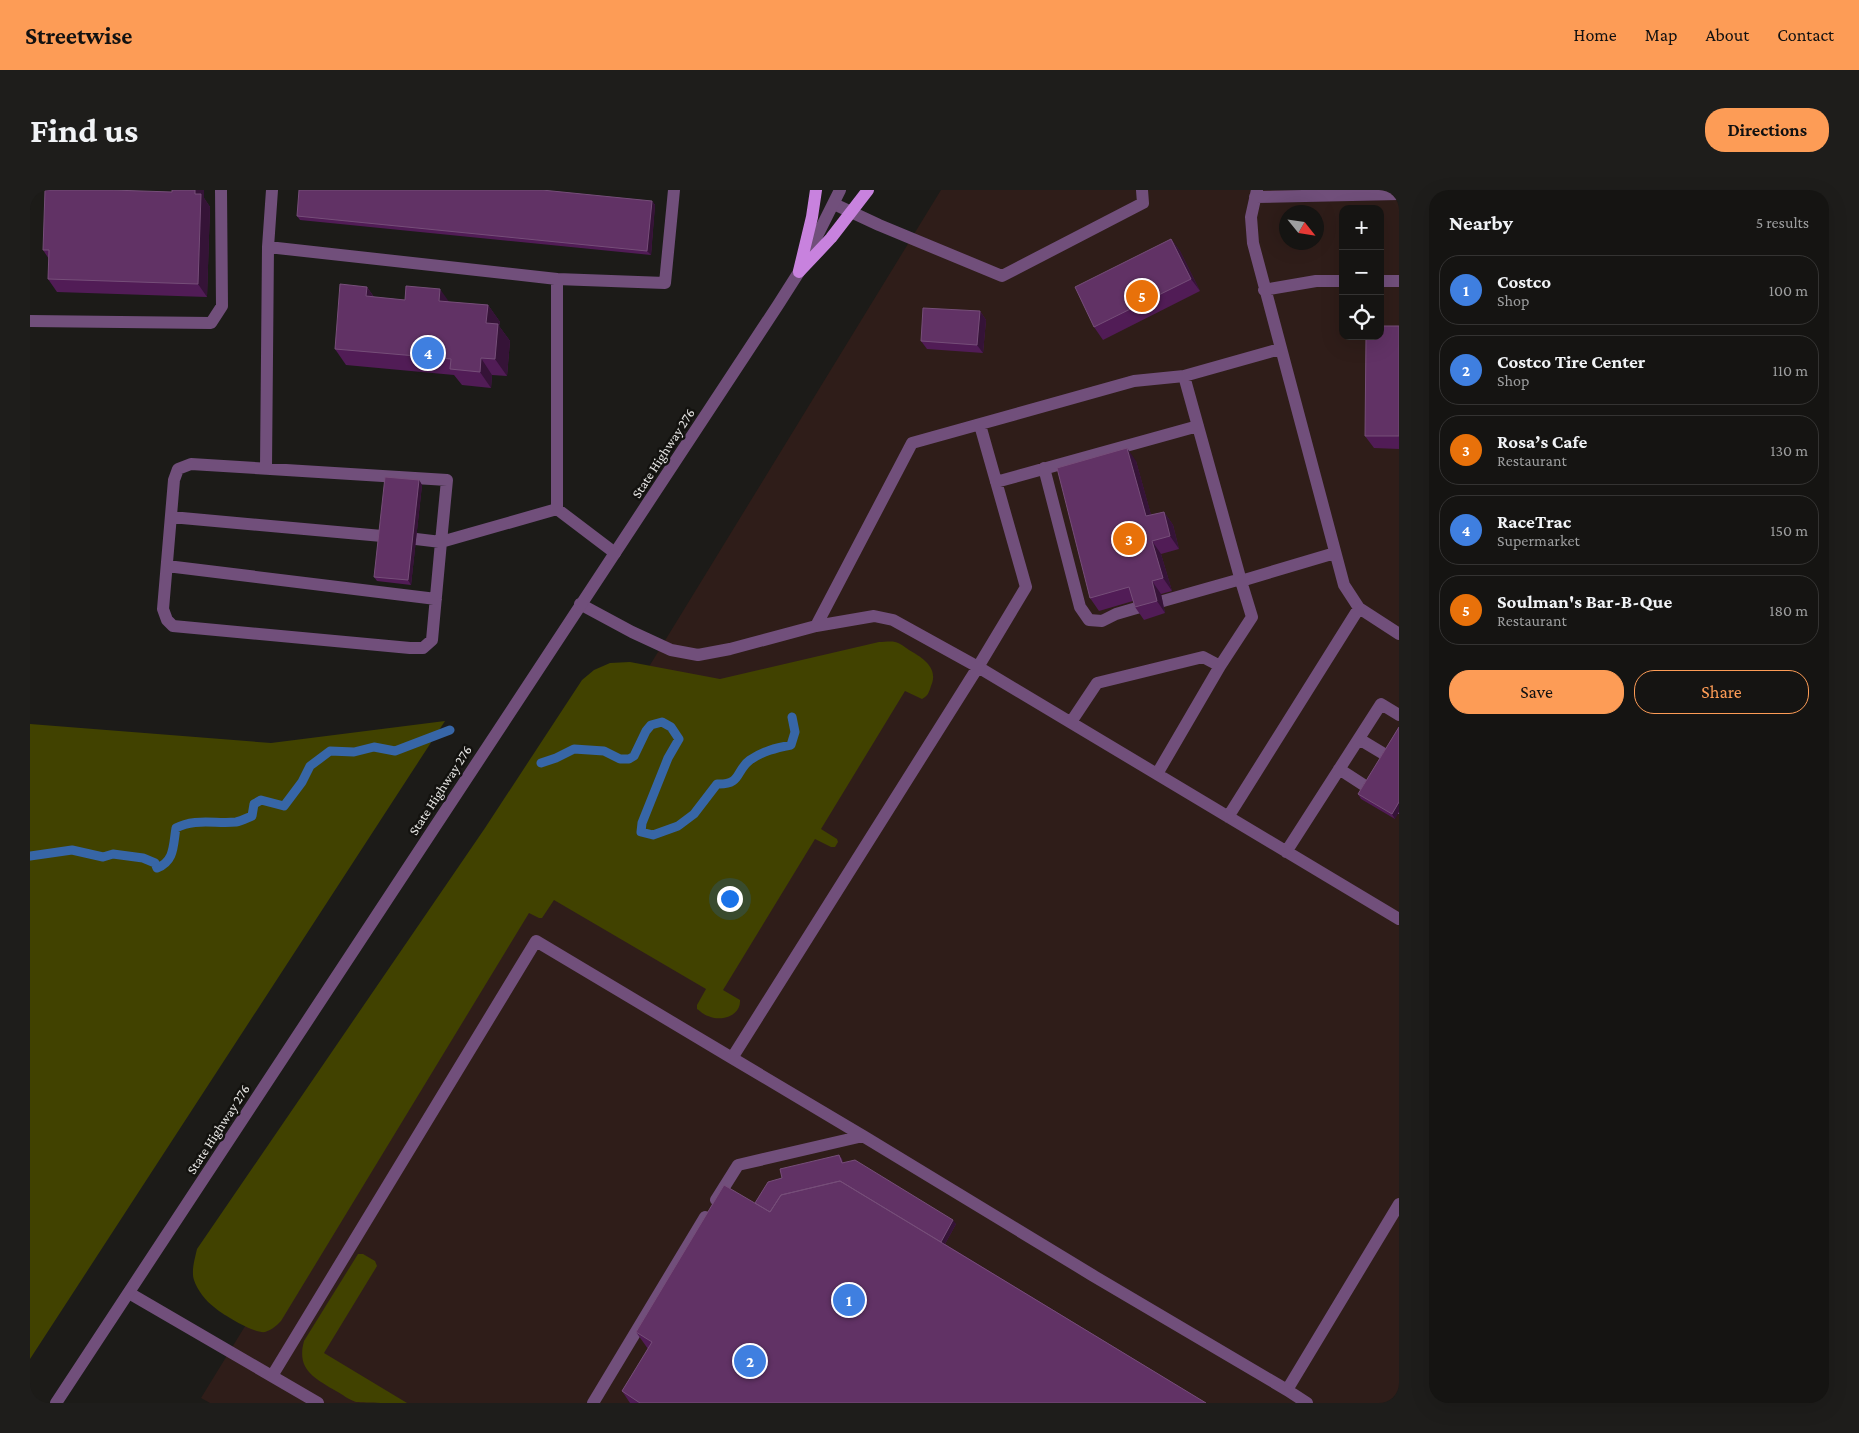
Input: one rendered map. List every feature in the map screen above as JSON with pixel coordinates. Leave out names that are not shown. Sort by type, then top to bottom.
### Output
[{"type":"main road","points":[[799,272],[812,217],[816,190]]},
{"type":"main road","points":[[799,272],[831,238],[868,190]]},
{"type":"street","points":[[30,322],[211,322],[222,306],[221,190]]},
{"type":"street","points":[[266,467],[268,247],[272,190]]},
{"type":"street","points":[[268,247],[557,279],[665,283],[674,190]]},
{"type":"street","name":"State Highway 276","points":[[56,1403],[799,272],[840,190]]},
{"type":"street","points":[[834,204],[851,213],[1002,276],[1143,203],[1142,190]]},
{"type":"street","points":[[1399,194],[1256,194],[1251,217],[1253,243],[1264,290],[1344,585],[1359,608],[1399,634]]},
{"type":"street","points":[[557,279],[557,508]]},
{"type":"street","points":[[1264,290],[1316,281],[1339,281]]},
{"type":"street","points":[[1384,281],[1399,281]]},
{"type":"street","points":[[816,626],[912,443],[1134,382],[1184,376],[1280,349]]},
{"type":"street","points":[[1157,774],[1220,666],[1252,617],[1184,376]]},
{"type":"street","points":[[732,1058],[978,667],[1026,586],[980,425]]},
{"type":"street","points":[[996,482],[1198,426]]},
{"type":"street","points":[[191,464],[266,467],[447,480],[432,640],[423,648],[173,626],[167,620],[163,609],[171,517],[174,480],[178,469],[191,464]]},
{"type":"street","points":[[1044,468],[1080,607],[1089,620],[1102,621],[1116,614],[1140,607]]},
{"type":"street","points":[[557,508],[615,552]]},
{"type":"street","points":[[416,539],[441,542],[557,508]]},
{"type":"street","points":[[171,517],[382,536]]},
{"type":"street","points":[[1162,601],[1335,553]]},
{"type":"street","points":[[167,566],[436,599]]},
{"type":"street","points":[[580,604],[632,632],[671,650],[698,655],[730,649],[816,626],[874,616],[893,620],[978,667],[1071,722],[1112,749],[1399,919]]},
{"type":"street","points":[[1228,817],[1359,608]]},
{"type":"street","points":[[1071,722],[1097,683],[1203,657],[1220,666]]},
{"type":"street","points":[[1286,852],[1381,704],[1399,715]]},
{"type":"street","points":[[1359,738],[1399,762]]},
{"type":"street","points":[[1339,769],[1399,808]]},
{"type":"street","points":[[272,1376],[536,941],[1307,1403]]},
{"type":"street","points":[[593,1403],[738,1165],[862,1136]]},
{"type":"street","points":[[1287,1390],[1399,1204]]},
{"type":"street","points":[[128,1293],[318,1403]]},
{"type":"shaded area","points":[[941,190],[1399,190],[1399,1403],[210,1403],[201,1398]]},
{"type":"shaded area","points":[[879,642],[899,643],[924,660],[933,674],[930,690],[922,699],[905,691],[821,829],[837,839],[838,842],[835,847],[815,839],[723,990],[740,1000],[734,1014],[724,1018],[713,1018],[704,1014],[697,1009],[697,1005],[706,989],[554,900],[542,918],[529,913],[281,1321],[270,1330],[260,1332],[231,1319],[208,1302],[197,1288],[193,1276],[197,1249],[485,828],[582,680],[594,670],[610,663],[630,662],[720,679]]},
{"type":"shaded area","points":[[445,721],[30,1359],[30,724],[271,743]]},
{"type":"shaded area","points":[[358,1254],[363,1254],[375,1261],[377,1266],[324,1353],[407,1403],[353,1401],[315,1377],[305,1366],[302,1351],[304,1341]]},
{"type":"building","points":[[45,190],[172,192],[172,190],[195,190],[195,194],[201,194],[198,284],[48,279],[49,250],[43,250]]},
{"type":"building","points":[[299,190],[542,190],[652,201],[647,251],[297,216]]},
{"type":"building","points":[[1171,239],[1191,279],[1094,327],[1075,287]]},
{"type":"building","points":[[340,284],[367,287],[366,296],[405,300],[406,286],[440,289],[439,301],[488,305],[486,323],[498,324],[495,359],[481,358],[480,372],[450,369],[451,359],[335,349]]},
{"type":"building","points":[[923,308],[980,311],[977,345],[921,341]]},
{"type":"building","points":[[1384,326],[1399,326],[1399,436],[1365,436],[1366,340],[1384,340]]},
{"type":"building","points":[[1127,448],[1146,516],[1164,512],[1170,536],[1152,541],[1163,578],[1152,581],[1157,601],[1135,607],[1129,587],[1090,598],[1057,468]]},
{"type":"building","points":[[385,477],[419,480],[408,580],[374,577]]},
{"type":"building","points":[[1399,727],[1399,802],[1392,814],[1358,794]]},
{"type":"building","points":[[839,1155],[842,1163],[855,1160],[953,1220],[941,1242],[840,1181],[781,1195],[770,1212],[755,1203],[768,1182],[782,1178],[780,1169]]},
{"type":"building","points":[[840,1181],[1206,1403],[640,1403],[622,1391],[652,1342],[636,1332],[724,1185],[770,1212],[781,1195]]},
{"type":"waterway","points":[[541,763],[574,749],[604,751],[620,759],[629,759],[634,756],[651,725],[662,722],[671,727],[679,739],[668,758],[642,823],[641,832],[653,835],[678,826],[694,814],[717,784],[725,784],[734,780],[750,760],[770,750],[791,745],[795,732],[792,717]]},
{"type":"waterway","points":[[30,856],[72,850],[103,857],[113,854],[143,858],[155,863],[157,868],[163,865],[170,857],[176,828],[198,822],[240,821],[252,816],[254,804],[261,800],[284,806],[302,782],[310,766],[330,751],[354,752],[374,747],[395,751],[450,730]]},
{"type":"place","name":"Soulman's Bar-B-Que","points":[[1142,296]]},
{"type":"place","name":"RaceTrac","points":[[428,353]]},
{"type":"place","name":"Rosa’s Cafe","points":[[1129,539]]},
{"type":"place","name":"Costco","points":[[849,1300]]},
{"type":"place","name":"Costco Tire Center","points":[[750,1361]]}]
